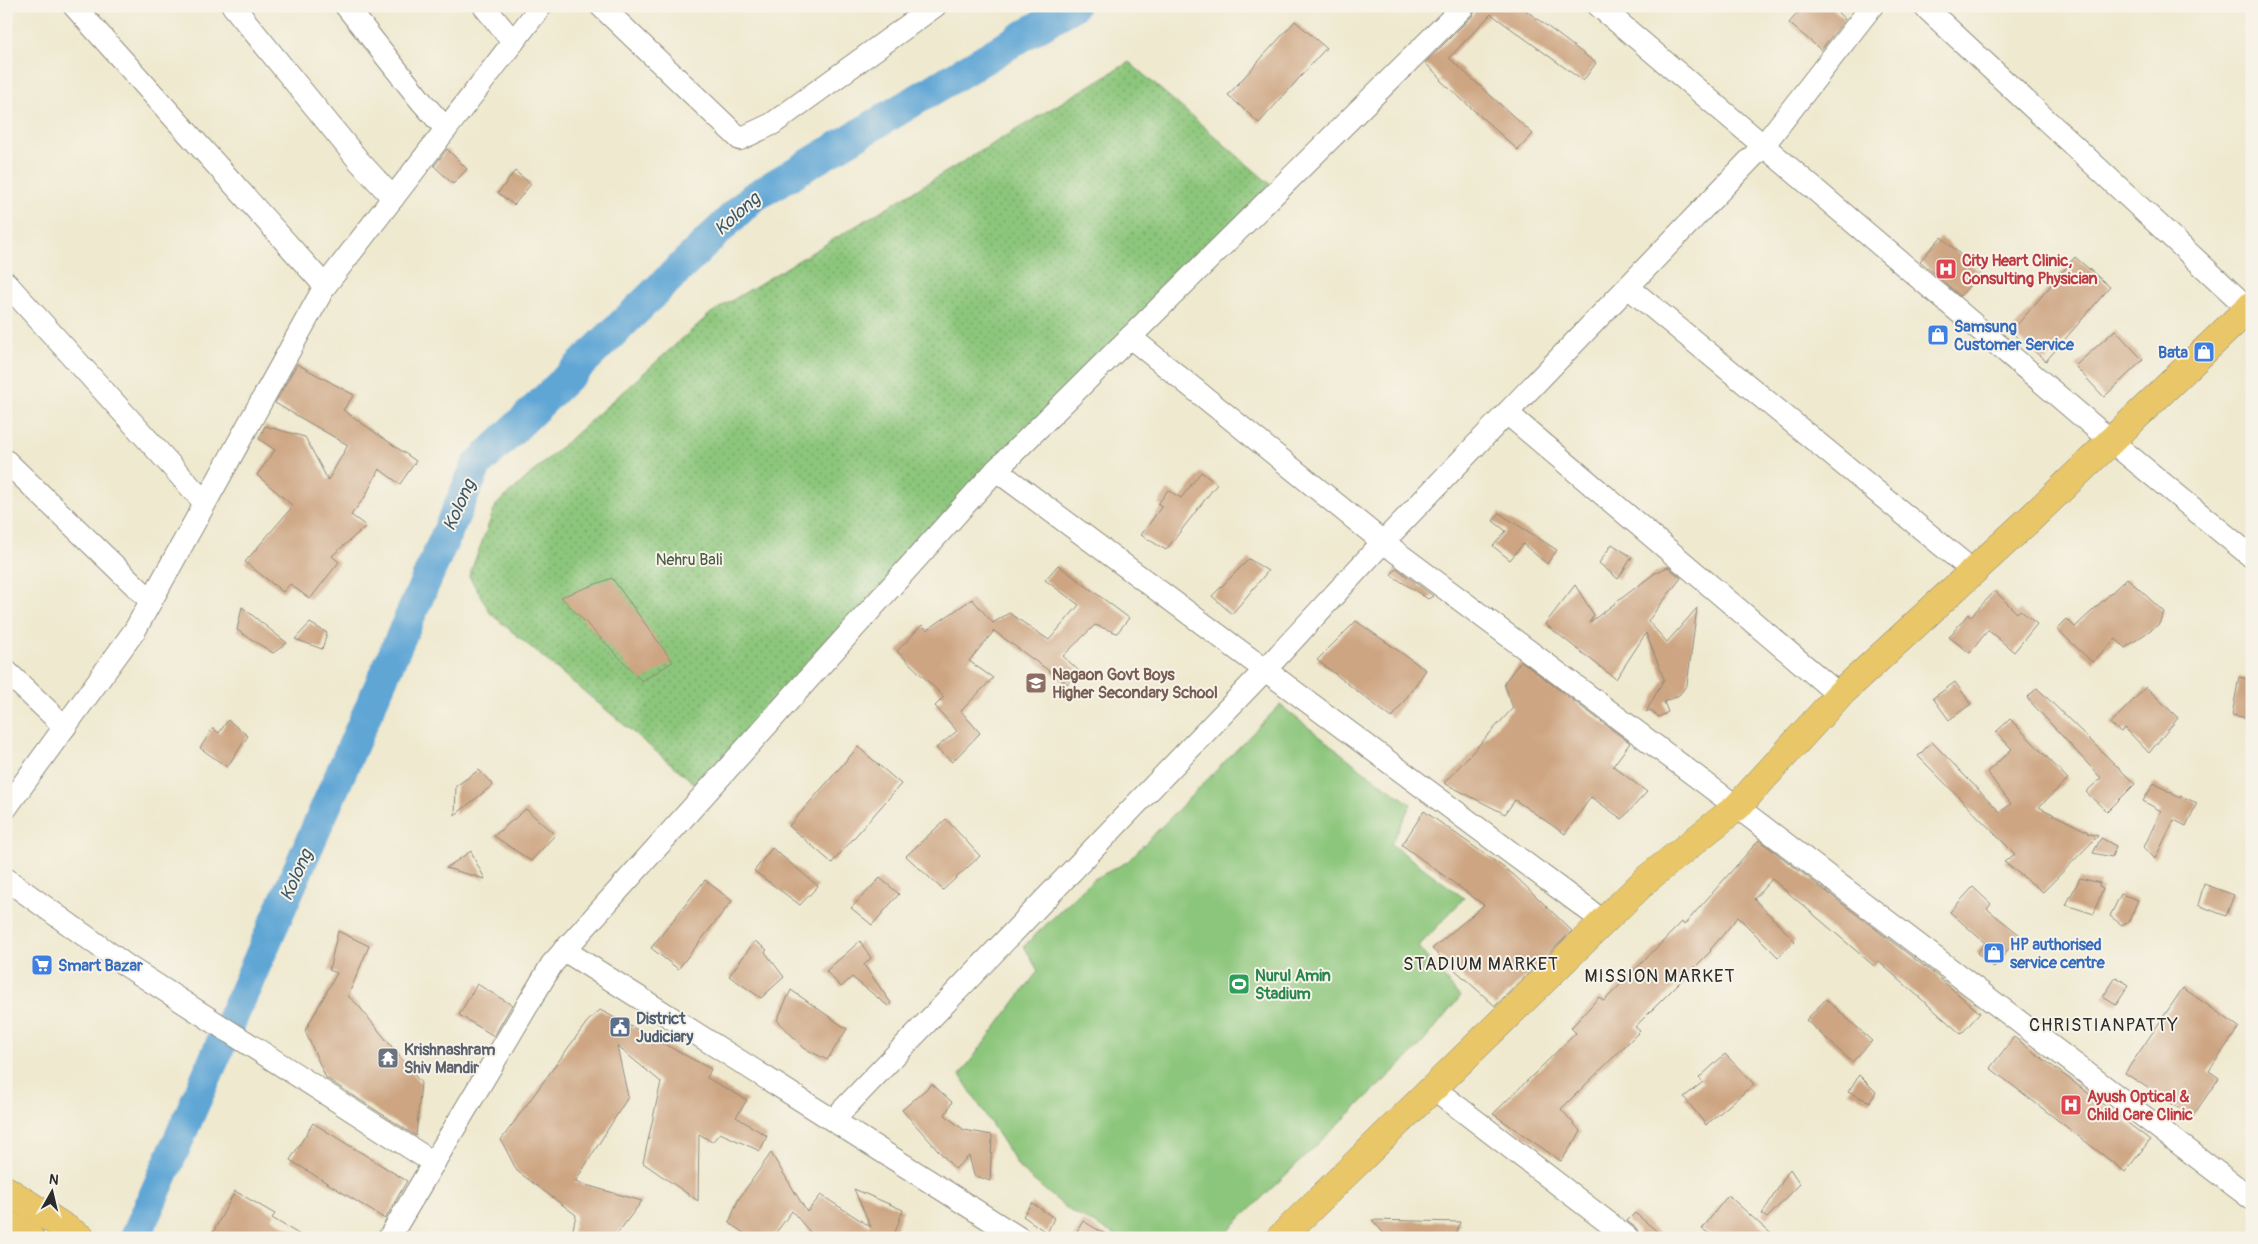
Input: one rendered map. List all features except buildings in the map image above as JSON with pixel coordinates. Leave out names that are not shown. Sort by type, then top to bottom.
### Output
[{"type":"main road","points":[[1280,1238],[1648,878],[1737,806],[1840,695],[2251,309]]},
{"type":"main road","points":[[6,1190],[81,1238]]},
{"type":"main road","points":[[6,1222],[30,1238]]},
{"type":"street","points":[[74,6],[325,286]]},
{"type":"street","points":[[233,6],[359,161],[393,198]]},
{"type":"street","points":[[346,6],[422,102],[446,129]]},
{"type":"street","points":[[484,6],[513,42]]},
{"type":"street","points":[[6,808],[135,630],[325,286],[541,6]]},
{"type":"street","points":[[601,6],[740,139],[772,124],[935,6]]},
{"type":"street","points":[[389,1238],[552,964],[564,950],[996,470],[1464,6]]},
{"type":"street","points":[[1599,6],[2111,441],[2252,557]]},
{"type":"street","points":[[833,1120],[1264,670],[1382,542],[1764,146],[1872,6]]},
{"type":"street","points":[[1924,6],[2251,309]]},
{"type":"street","points":[[6,283],[205,503]]},
{"type":"street","points":[[1628,287],[1973,571]]},
{"type":"street","points":[[1130,337],[1382,542],[1737,806],[2252,1199]]},
{"type":"street","points":[[1507,413],[1840,695]]},
{"type":"street","points":[[6,461],[151,601]]},
{"type":"street","points":[[996,470],[1603,922]]},
{"type":"street","points":[[6,671],[65,727]]},
{"type":"street","points":[[6,879],[127,966],[434,1163]]},
{"type":"street","points":[[564,950],[1019,1238]]},
{"type":"street","points":[[1433,1088],[1628,1238]]},
{"type":"green space","name":"Nehru Bali","points":[[1129,62],[1278,191],[996,470],[706,793],[491,614],[469,576],[496,505],[711,313]]},
{"type":"green space","name":"Nurul Amin Stadium","points":[[1280,705],[1361,769],[1411,804],[1391,844],[1464,898],[1418,947],[1460,997],[1420,1046],[1220,1238],[1121,1238],[1070,1211],[1020,1169],[960,1075],[1038,971],[1024,946],[1092,880],[1127,862]]},
{"type":"waterway","name":"Kolong","points":[[135,1238],[477,465],[752,198],[1073,6]]},
{"type":"place","name":"City Heart Clinic, Consulting Physician","points":[[1946,269]]},
{"type":"place","name":"Samsung Customer Service","points":[[1938,335]]},
{"type":"place","name":"Bata","points":[[2204,352]]},
{"type":"place","name":"Nagaon Govt Boys Higher Secondary School","points":[[1036,683]]},
{"type":"place","name":"HP authorised service centre","points":[[1994,953]]},
{"type":"place","name":"Smart Bazar","points":[[42,965]]},
{"type":"place","name":"Nurul Amin Stadium","points":[[1239,984]]},
{"type":"place","name":"District Judiciary","points":[[620,1027]]},
{"type":"place","name":"Krishnashram Shiv Mandir","points":[[388,1058]]},
{"type":"place","name":"Ayush Optical & Child Care Clinic","points":[[2071,1105]]},
{"type":"district","name":"STADIUM MARKET","points":[[1481,964]]},
{"type":"district","name":"MISSION MARKET","points":[[1660,976]]},
{"type":"district","name":"CHRISTIANPATTY","points":[[2104,1025]]}]
